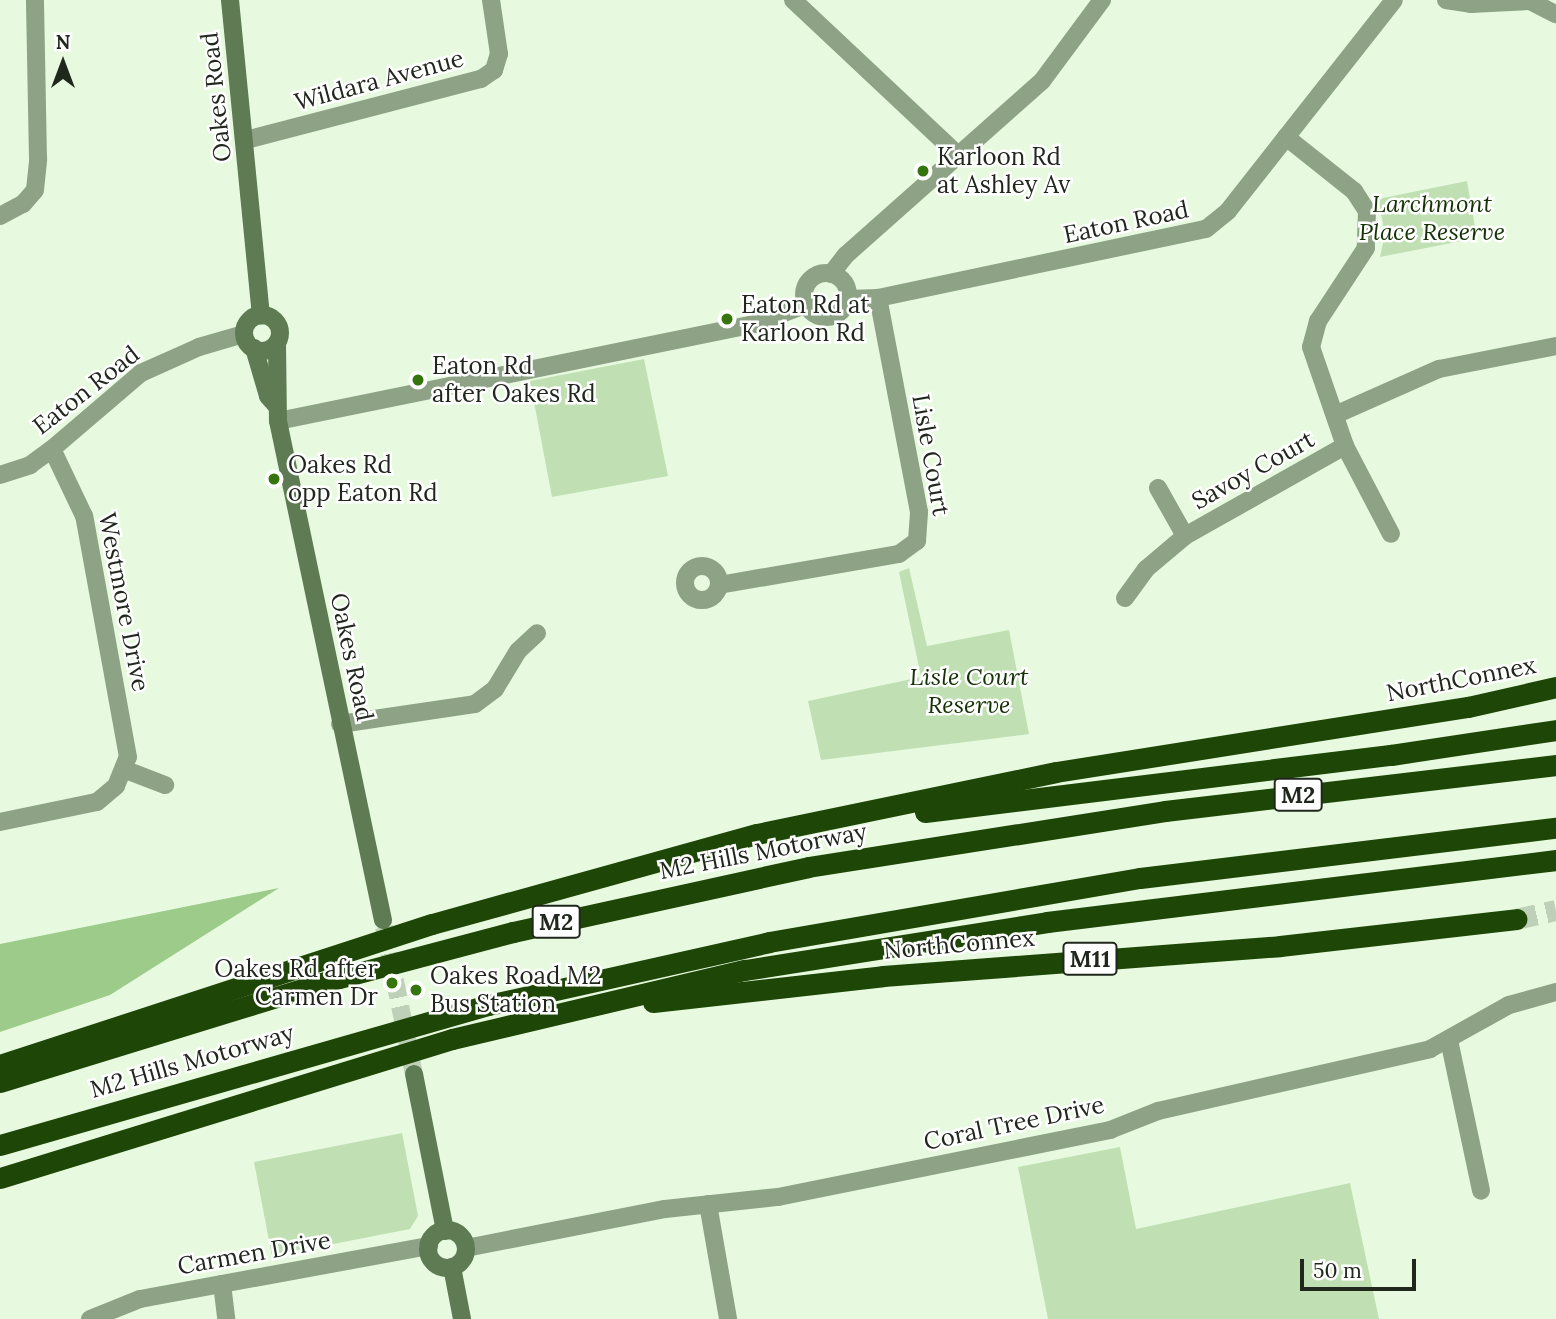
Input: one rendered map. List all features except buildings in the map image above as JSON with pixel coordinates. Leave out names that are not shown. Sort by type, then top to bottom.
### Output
[{"type":"highway","name":"NorthConnex","points":[[757,834],[1056,772],[1468,707],[1556,687]]},
{"type":"highway","name":"M2","points":[[0,1065],[432,924],[757,834],[1391,755],[1556,730]]},
{"type":"highway","name":"M2 Hills Motorway","points":[[0,1082],[339,978],[526,929],[795,869],[1165,811],[1556,765]]},
{"type":"highway","name":"M2 Hills Motorway","points":[[0,1145],[488,1005],[769,942],[1140,878],[1556,828]]},
{"type":"highway","points":[[0,1178],[452,1039],[620,996],[835,954],[1047,922],[1556,860]]},
{"type":"highway","name":"NorthConnex","points":[[452,1039],[664,1000],[896,975],[1280,946],[1516,919]]},
{"type":"main road","name":"Oakes Road","points":[[230,0],[246,140],[261,315]]},
{"type":"main road","points":[[261,315],[276,322],[276,343],[265,350],[249,341],[247,323],[261,315]]},
{"type":"main road","name":"Oakes Road","points":[[249,341],[276,412],[383,920]]},
{"type":"main road","name":"Oakes Road","points":[[276,343],[279,394],[276,412]]},
{"type":"main road","points":[[414,1074],[444,1231]]},
{"type":"main road","points":[[444,1231],[459,1235],[466,1248],[463,1259],[452,1267],[436,1265],[429,1246],[444,1231]]},
{"type":"main road","points":[[452,1267],[462,1319]]},
{"type":"street","points":[[0,216],[23,204],[35,190],[38,159],[35,0]]},
{"type":"street","name":"Wildara Avenue","points":[[246,140],[481,79],[494,70],[499,54],[491,0]]},
{"type":"street","points":[[793,0],[958,155]]},
{"type":"street","points":[[831,274],[846,286],[848,299],[841,312],[828,318],[815,315],[805,304],[804,290],[811,278],[831,274],[846,255],[1057,65],[1102,0]]},
{"type":"street","name":"Eaton Road","points":[[848,299],[878,298],[1206,229],[1228,211],[1394,0]]},
{"type":"street","points":[[1446,0],[1471,4],[1530,1],[1556,14]]},
{"type":"street","points":[[1286,137],[1354,191],[1370,223],[1361,260],[1312,337],[1316,370],[1345,446],[1391,534]]},
{"type":"street","name":"Lisle Court","points":[[719,585],[899,554],[917,541],[919,512],[878,298]]},
{"type":"street","points":[[276,412],[755,324],[805,304]]},
{"type":"street","name":"Eaton Road","points":[[0,475],[30,465],[141,373],[199,347],[249,341]]},
{"type":"street","points":[[1335,415],[1439,369],[1556,346]]},
{"type":"street","name":"Savoy Court","points":[[1125,598],[1146,569],[1185,536],[1345,446]]},
{"type":"street","name":"Westmore Drive","points":[[52,449],[84,516],[127,744],[126,770]]},
{"type":"street","name":"Savoy Court","points":[[1158,488],[1185,536]]},
{"type":"street","points":[[340,724],[475,704],[495,689],[518,651],[537,633]]},
{"type":"street","points":[[0,822],[97,802],[116,786],[126,770],[164,785]]},
{"type":"street","name":"Coral Tree Drive","points":[[466,1248],[708,1204],[778,1196],[1110,1130],[1158,1111],[1407,1056],[1449,1040],[1509,1004],[1556,992]]},
{"type":"street","points":[[1449,1040],[1481,1191]]},
{"type":"street","points":[[708,1204],[728,1319]]},
{"type":"street","name":"Carmen Drive","points":[[90,1319],[140,1299],[429,1246]]},
{"type":"street","points":[[222,1284],[226,1319]]},
{"type":"green space","name":"Larchmont Place Reserve","points":[[1467,181],[1477,238],[1380,257],[1385,234],[1378,199]]},
{"type":"green space","points":[[644,359],[668,476],[552,497],[530,381]]},
{"type":"green space","name":"Lisle Court Reserve","points":[[909,568],[927,646],[1009,630],[1029,734],[821,760],[808,701],[921,677],[899,572]]},
{"type":"green space","points":[[279,888],[110,995],[0,1032],[0,944]]},
{"type":"green space","points":[[402,1133],[418,1216],[410,1229],[272,1256],[254,1162]]},
{"type":"green space","points":[[1120,1147],[1136,1229],[1350,1183],[1379,1319],[1048,1319],[1018,1167]]},
{"type":"tunnel","points":[[1516,919],[1556,910]]},
{"type":"tunnel","points":[[384,927],[414,1074]]},
{"type":"place","name":"Karloon Rd at Ashley Av","points":[[923,171]]},
{"type":"place","name":"Eaton Rd at Karloon Rd","points":[[727,319]]},
{"type":"place","name":"Eaton Rd after Oakes Rd","points":[[418,380]]},
{"type":"place","name":"Oakes Rd opp Eaton Rd","points":[[274,479]]},
{"type":"place","name":"Oakes Rd after Carmen Dr","points":[[392,983]]},
{"type":"place","name":"Oakes Road M2 Bus Station","points":[[416,990]]}]
